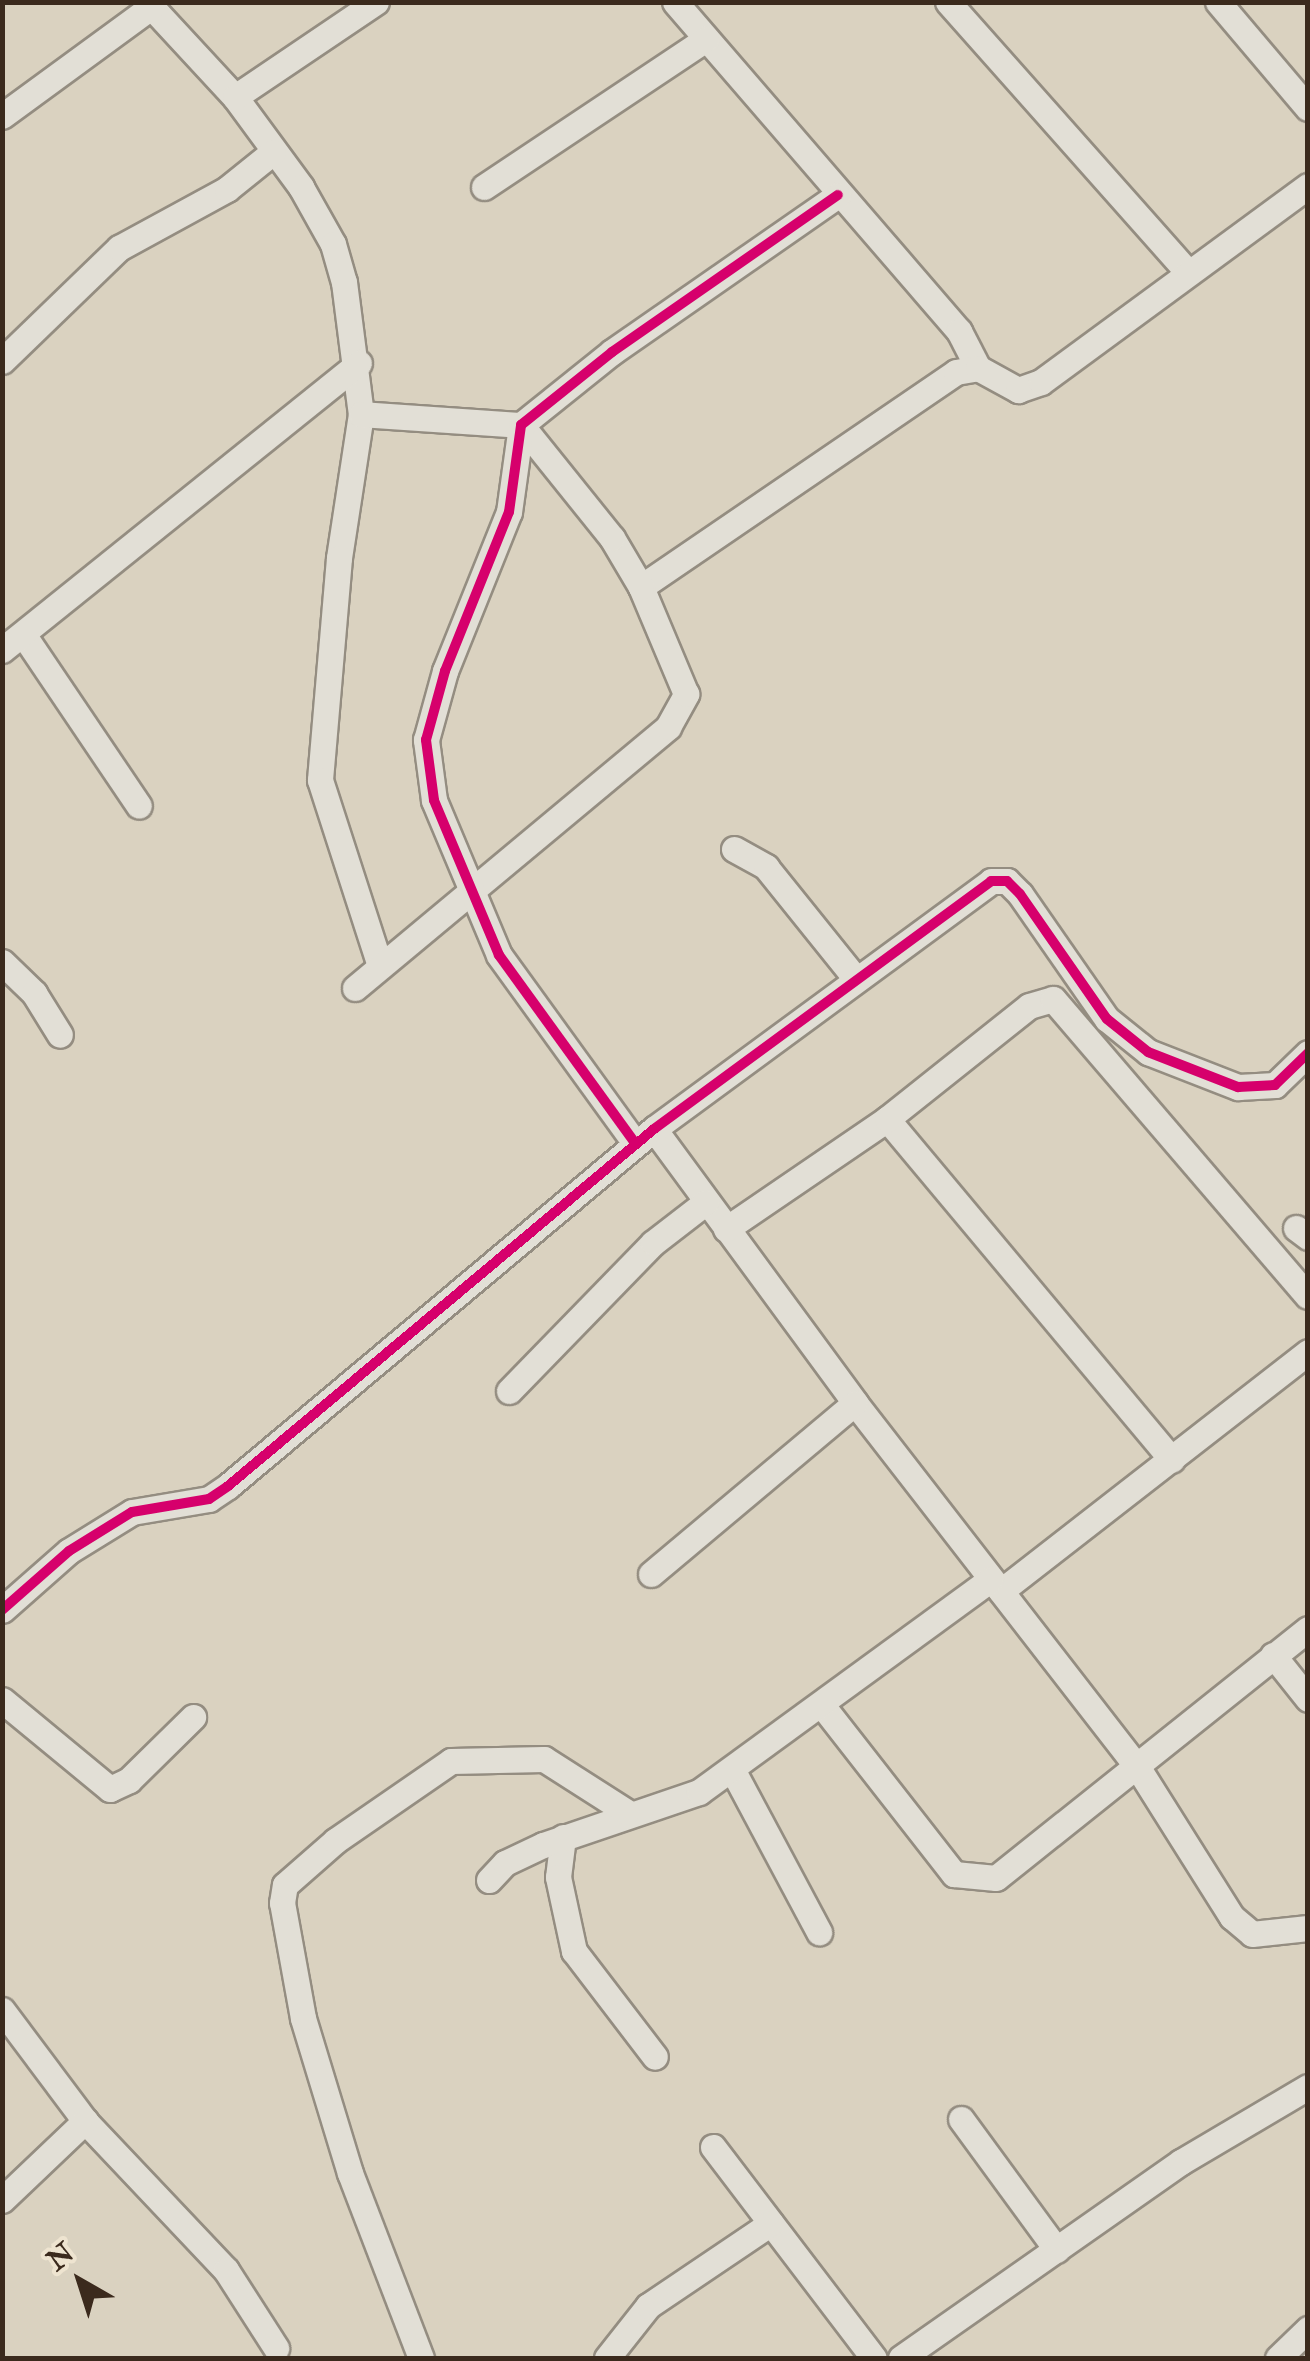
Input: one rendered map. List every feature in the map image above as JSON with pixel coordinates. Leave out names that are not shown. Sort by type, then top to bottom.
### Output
[{"type":"street","points":[[235,97],[376,2]]},
{"type":"street","points":[[675,2],[959,331],[978,368],[1018,390],[1041,382],[1308,186]]},
{"type":"street","points":[[948,2],[1188,272]]},
{"type":"street","points":[[1218,2],[1308,108]]},
{"type":"street","points":[[2,116],[149,5],[235,97],[333,244],[359,363],[361,414],[339,558],[320,780],[380,966]]},
{"type":"street","points":[[484,187],[706,39]]},
{"type":"street","points":[[2,362],[119,248],[227,189],[274,152]]},
{"type":"street","points":[[361,414],[521,425],[612,352],[838,195]]},
{"type":"street","points":[[139,806],[13,642],[359,363]]},
{"type":"street","points":[[641,587],[956,372],[978,368]]},
{"type":"street","points":[[355,988],[682,711],[682,676],[641,587],[565,472],[521,425]]},
{"type":"street","points":[[521,425],[509,512],[445,671],[426,740],[434,800],[474,886],[499,955],[644,1136],[706,1202],[855,1403],[1138,1768],[1232,1917],[1252,1934],[1308,1928]]},
{"type":"street","points":[[734,850],[766,867],[856,979]]},
{"type":"street","points":[[2,1610],[69,1550],[132,1512],[209,1499],[228,1486],[644,1136],[991,881],[1007,881],[1126,1040],[1238,1087],[1274,1085],[1308,1052]]},
{"type":"street","points":[[2,962],[34,993],[60,1035]]},
{"type":"street","points":[[726,1228],[887,1119],[1030,1006],[1053,999],[1308,1296]]},
{"type":"street","points":[[887,1119],[1172,1460]]},
{"type":"street","points":[[510,1391],[653,1243],[706,1202]]},
{"type":"street","points":[[489,1880],[506,1864],[564,1837],[627,1812],[662,1808],[732,1771],[821,1704],[1172,1460],[1308,1352]]},
{"type":"street","points":[[651,1574],[855,1403]]},
{"type":"street","points":[[821,1704],[923,1842],[954,1874],[974,1880],[996,1878],[1308,1629]]},
{"type":"street","points":[[1273,1655],[1308,1699]]},
{"type":"street","points":[[2,1700],[110,1790],[129,1780],[193,1717]]},
{"type":"street","points":[[422,2358],[326,2096],[303,2018],[282,1892],[335,1841],[451,1761],[544,1759],[627,1812]]},
{"type":"street","points":[[732,1771],[819,1932]]},
{"type":"street","points":[[564,1837],[558,1877],[574,1951],[655,2057]]},
{"type":"street","points":[[2,2010],[84,2121],[226,2270],[276,2348]]},
{"type":"street","points":[[901,2358],[1181,2162],[1308,2087]]},
{"type":"street","points":[[961,2119],[1057,2250]]},
{"type":"street","points":[[2,2200],[84,2121]]},
{"type":"street","points":[[713,2147],[874,2358]]},
{"type":"street","points":[[607,2358],[648,2306],[771,2223]]},
{"type":"street","points":[[1278,2358],[1308,2329]]},
{"type":"cycle path","points":[[635,1143],[499,955],[434,800],[426,740],[445,671],[509,512],[521,425],[612,352],[838,195]]},
{"type":"cycle path","points":[[2,1610],[69,1551],[132,1512],[209,1499],[228,1486],[654,1129],[991,881],[1007,881],[1020,894],[1107,1019],[1148,1052],[1238,1087],[1275,1085],[1308,1053]]}]
